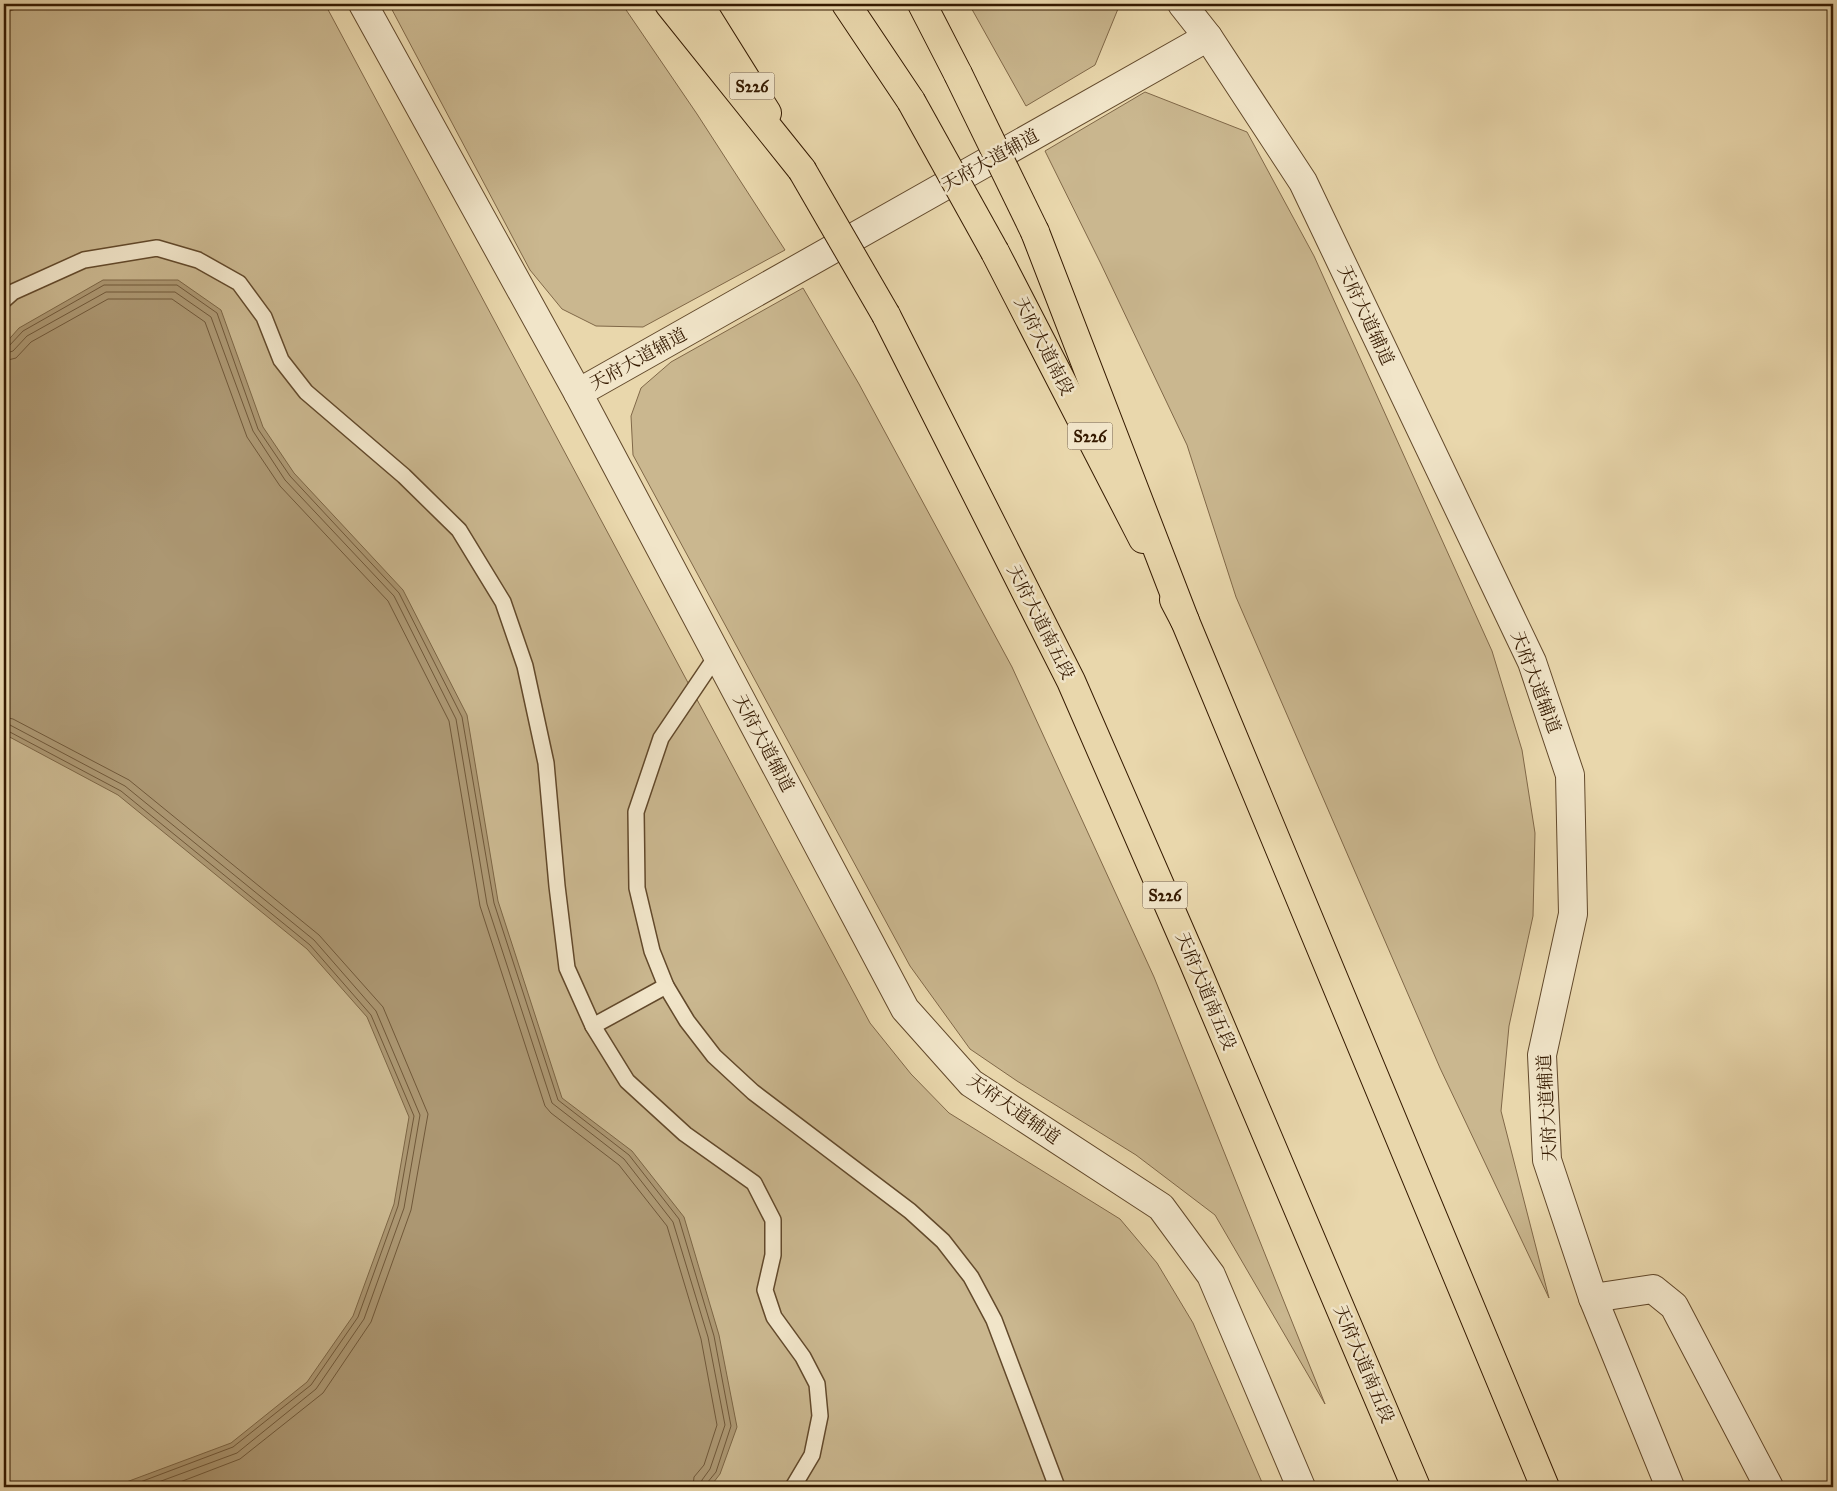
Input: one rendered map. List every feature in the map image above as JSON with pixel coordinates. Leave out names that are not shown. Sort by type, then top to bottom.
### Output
[{"type":"main road","points":[[669,4],[802,170]]},
{"type":"main road","name":"S226","points":[[699,4],[802,170]]},
{"type":"main road","name":"天府大道南段","points":[[846,4],[911,101],[995,252],[1185,621]]},
{"type":"main road","points":[[922,4],[1035,232],[1185,621]]},
{"type":"main road","name":"天府大道南五段","points":[[802,170],[886,316],[1071,680],[1201,979],[1416,1487]]},
{"type":"main road","name":"S226","points":[[1185,621],[1545,1487]]},
{"type":"street","points":[[363,4],[578,393]]},
{"type":"street","points":[[1182,4],[1208,37]]},
{"type":"street","name":"天府大道辅道","points":[[1300,1486],[1211,1275],[1161,1207],[971,1083],[905,1009],[578,393],[1208,37],[1303,182],[1532,662],[1570,775],[1573,914],[1542,1055],[1547,1160],[1593,1298],[1670,1487]]},
{"type":"street","points":[[1593,1298],[1652,1289],[1674,1306],[1689,1338],[1769,1487]]},
{"type":"lane","points":[[4,300],[13,292],[84,260],[156,248],[198,260],[239,283],[264,317],[281,360],[306,392],[404,476],[459,530],[503,602],[525,666],[546,763],[557,886],[568,968],[593,1026],[627,1081],[685,1134],[754,1183],[773,1220],[773,1255],[765,1290],[774,1318],[803,1357],[817,1384],[820,1416],[812,1456],[793,1487]]},
{"type":"lane","points":[[717,654],[661,738],[636,812],[637,888],[652,951],[666,986],[687,1021],[714,1056],[753,1092],[910,1211],[943,1241],[965,1269],[994,1320],[1057,1487]]},
{"type":"lane","points":[[593,1026],[666,986]]},
{"type":"shaded area","points":[[30,4],[325,4],[870,1023],[911,1074],[949,1113],[1120,1219],[1157,1263],[1193,1323],[1264,1487],[4,1487],[4,13]]},
{"type":"shaded area","points":[[389,4],[622,4],[697,114],[785,250],[643,327],[596,326],[562,309],[530,270]]},
{"type":"shaded area","points":[[969,4],[1120,4],[1095,65],[1026,106]]},
{"type":"shaded area","points":[[1145,92],[1247,132],[1314,256],[1492,651],[1522,750],[1535,833],[1533,916],[1509,1026],[1501,1111],[1549,1298],[1440,1068],[1236,597],[1187,445],[1045,151]]},
{"type":"shaded area","points":[[803,288],[859,384],[1012,667],[1154,977],[1325,1404],[1215,1215],[1136,1155],[1017,1081],[970,1049],[910,966],[633,455],[631,416],[641,388],[671,362]]},
{"type":"water","points":[[103,280],[178,280],[221,310],[263,427],[294,473],[403,590],[467,715],[498,901],[562,1098],[632,1151],[684,1217],[719,1335],[737,1427],[720,1474],[710,1487],[113,1487],[231,1443],[307,1382],[353,1316],[394,1204],[409,1117],[367,1017],[307,949],[118,795],[4,734],[4,345],[19,328]]}]
